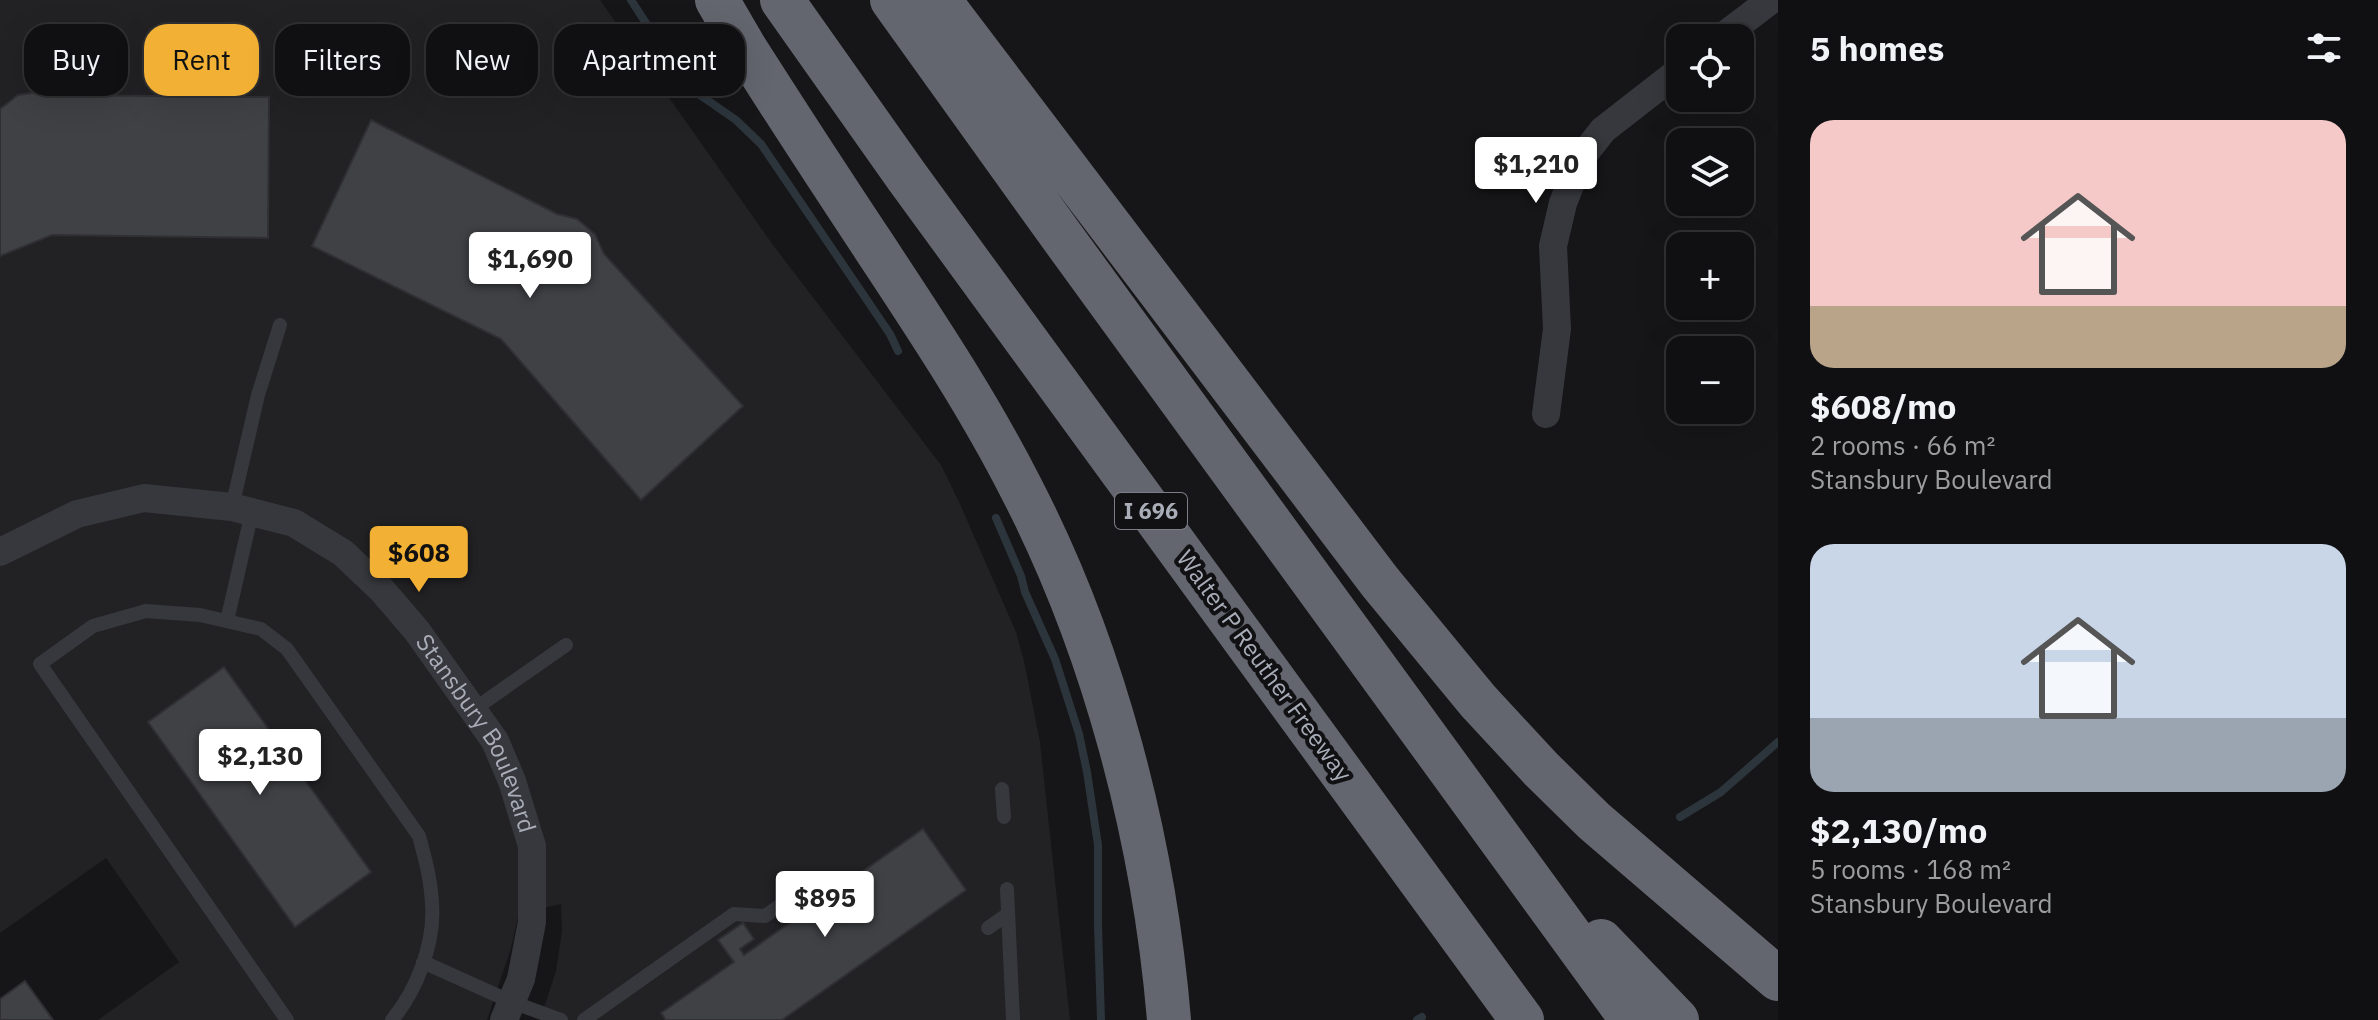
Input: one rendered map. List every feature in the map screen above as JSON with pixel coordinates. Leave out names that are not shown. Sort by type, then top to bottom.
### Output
[{"type":"highway","points":[[717,0],[983,417],[1044,535],[1100,679],[1129,778],[1152,886],[1169,1020]]},
{"type":"highway","name":"Walter P Reuther Freeway","points":[[782,0],[907,177],[1522,1020]]},
{"type":"highway","points":[[892,0],[1632,1020]]},
{"type":"highway","points":[[939,0],[1370,570],[1478,701],[1594,821],[1778,979]]},
{"type":"highway","points":[[1489,824],[1677,1020]]},
{"type":"street","points":[[1739,24],[1771,0]]},
{"type":"street","points":[[1546,414],[1557,329],[1553,246],[1563,203],[1581,158],[1603,130],[1666,81]]},
{"type":"street","name":"Stansbury Boulevard","points":[[0,552],[77,514],[144,498],[242,509],[294,523],[343,553],[381,589],[417,631],[495,741],[512,781],[532,846],[532,922],[521,979],[508,1011]]},
{"type":"lane","points":[[227,621],[258,395],[280,325]]},
{"type":"lane","points":[[287,1020],[40,664],[93,626],[146,611],[200,615],[261,629],[287,649],[419,836],[433,906],[429,942],[402,1008],[392,1020]]},
{"type":"lane","points":[[473,710],[566,645]]},
{"type":"lane","points":[[1002,789],[1004,817]]},
{"type":"lane","points":[[1007,889],[1013,1020]]},
{"type":"lane","points":[[587,1019],[734,914],[765,916],[794,896]]},
{"type":"lane","points":[[988,928],[1008,914]]},
{"type":"lane","points":[[423,962],[508,1011],[561,1020]]},
{"type":"shaded area","points":[[0,0],[600,0],[617,24],[554,24],[554,96],[668,96],[773,245],[941,465],[960,504],[1016,632],[1024,661],[1040,742],[1070,1020],[540,1020],[556,971],[562,931],[561,904],[519,913],[487,1020],[98,1020],[179,962],[106,858],[0,933]]},
{"type":"building","points":[[18,95],[269,97],[268,238],[52,235],[0,256],[0,109]]},
{"type":"building","points":[[371,120],[557,214],[577,219],[595,234],[604,254],[743,406],[641,500],[501,339],[312,246]]},
{"type":"building","points":[[224,667],[371,872],[295,927],[148,722]]},
{"type":"building","points":[[923,829],[966,890],[782,1020],[666,1020],[661,1013],[734,962],[718,940],[743,923],[754,939],[740,949],[744,955]]},
{"type":"building","points":[[25,981],[53,1020],[0,1020],[0,999]]},
{"type":"waterway","points":[[631,0],[674,74],[736,120],[761,144],[890,334],[898,351]]},
{"type":"waterway","points":[[996,518],[1055,659],[1079,734],[1087,772],[1098,845],[1101,1020]]},
{"type":"waterway","points":[[1680,817],[1721,792],[1778,742]]},
{"type":"waterway","points":[[1417,1020],[1422,1017]]}]
